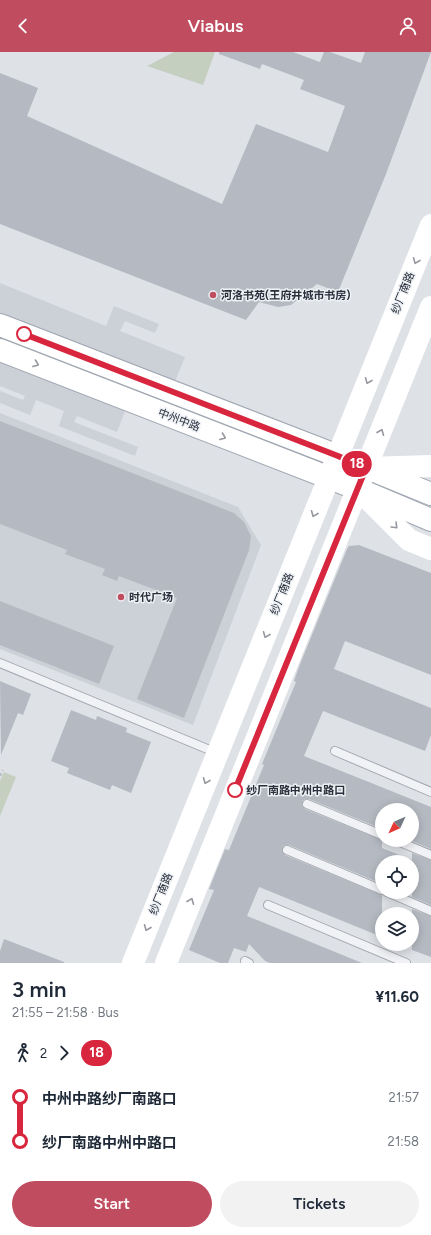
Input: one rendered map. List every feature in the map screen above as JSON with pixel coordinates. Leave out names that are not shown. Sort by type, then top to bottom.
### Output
[{"type":"main road","name":"纱厂南路","points":[[133,963],[431,225]]},
{"type":"main road","points":[[166,963],[431,307]]},
{"type":"main road","points":[[0,325],[338,456],[431,494]]},
{"type":"main road","name":"中州中路","points":[[0,350],[358,489],[431,520]]},
{"type":"main road","points":[[366,468],[431,466]]},
{"type":"main road","name":"中州中路","points":[[358,489],[409,540],[431,549]]},
{"type":"lane","points":[[0,663],[218,754]]},
{"type":"lane","points":[[335,751],[431,792]]},
{"type":"lane","points":[[307,804],[375,832]]},
{"type":"lane","points":[[411,847],[431,855]]},
{"type":"lane","points":[[287,850],[375,887]]},
{"type":"lane","points":[[404,899],[431,910]]},
{"type":"lane","points":[[268,905],[406,963]]},
{"type":"path","points":[[0,776],[3,770]]},
{"type":"shaded area","points":[[0,283],[106,326],[114,306],[159,324],[155,333],[125,321],[120,331],[185,357],[159,421],[126,408],[117,432],[77,416],[74,422],[138,447],[135,456],[59,426],[64,411],[36,400],[30,415],[0,403],[0,391],[23,400],[25,396],[0,386]]},
{"type":"shaded area","name":"时代广场","points":[[0,413],[238,507],[261,545],[193,725],[0,649]]},
{"type":"green space","points":[[174,52],[215,52],[203,85],[147,66]]},
{"type":"green space","points":[[4,772],[16,777],[0,816],[0,781]]},
{"type":"building","points":[[219,52],[293,52],[320,62],[324,52],[330,52],[361,63],[365,52],[431,52],[386,174],[338,292],[317,284],[291,305],[278,307],[259,302],[246,320],[0,224],[0,73],[38,88],[27,116],[222,204],[256,124],[328,152],[345,106],[300,89],[304,80],[262,64],[260,69],[219,54]]},
{"type":"building","points":[[0,421],[234,513],[244,522],[251,536],[249,550],[184,718],[137,699],[177,598],[119,576],[117,581],[102,575],[105,569],[65,554],[67,550],[0,524]]},
{"type":"building","points":[[359,545],[431,573],[431,675],[345,641],[334,669],[431,708],[431,735],[425,751],[323,711],[304,756],[431,807],[431,849],[419,844],[419,803],[375,803],[375,826],[309,799],[303,800],[302,805],[305,809],[375,837],[375,847],[382,847],[400,855],[375,855],[375,881],[289,845],[283,846],[282,850],[285,855],[375,892],[375,899],[382,899],[382,907],[375,907],[375,934],[259,887],[247,916],[362,963],[270,963],[265,961],[249,944],[246,952],[234,948],[228,963],[220,963],[189,950],[214,890],[209,889],[225,849],[229,850],[264,765],[262,764],[296,682],[294,681],[300,664],[349,546]]},
{"type":"building","points":[[0,601],[114,646],[99,684],[0,645]]},
{"type":"building","points":[[0,681],[31,694],[23,715],[18,713],[1,755]]},
{"type":"building","points":[[71,710],[96,720],[97,716],[127,728],[126,732],[151,742],[131,793],[112,785],[110,790],[67,773],[69,768],[51,761]]},
{"type":"building","points":[[419,856],[431,860],[431,905],[417,899],[419,899]]},
{"type":"building","points":[[419,912],[431,916],[431,957],[415,951],[419,951]]},
{"type":"building","points":[[4,939],[64,963],[0,963],[0,951]]},
{"type":"bus line","name":"18","points":[[24,334],[366,468],[235,790]]},
{"type":"place","name":"河洛书苑(王府井城市书房)","points":[[213,295]]},
{"type":"place","name":"时代广场","points":[[121,597]]},
{"type":"place","name":"纱厂南路中州中路口","points":[[235,790]]}]
